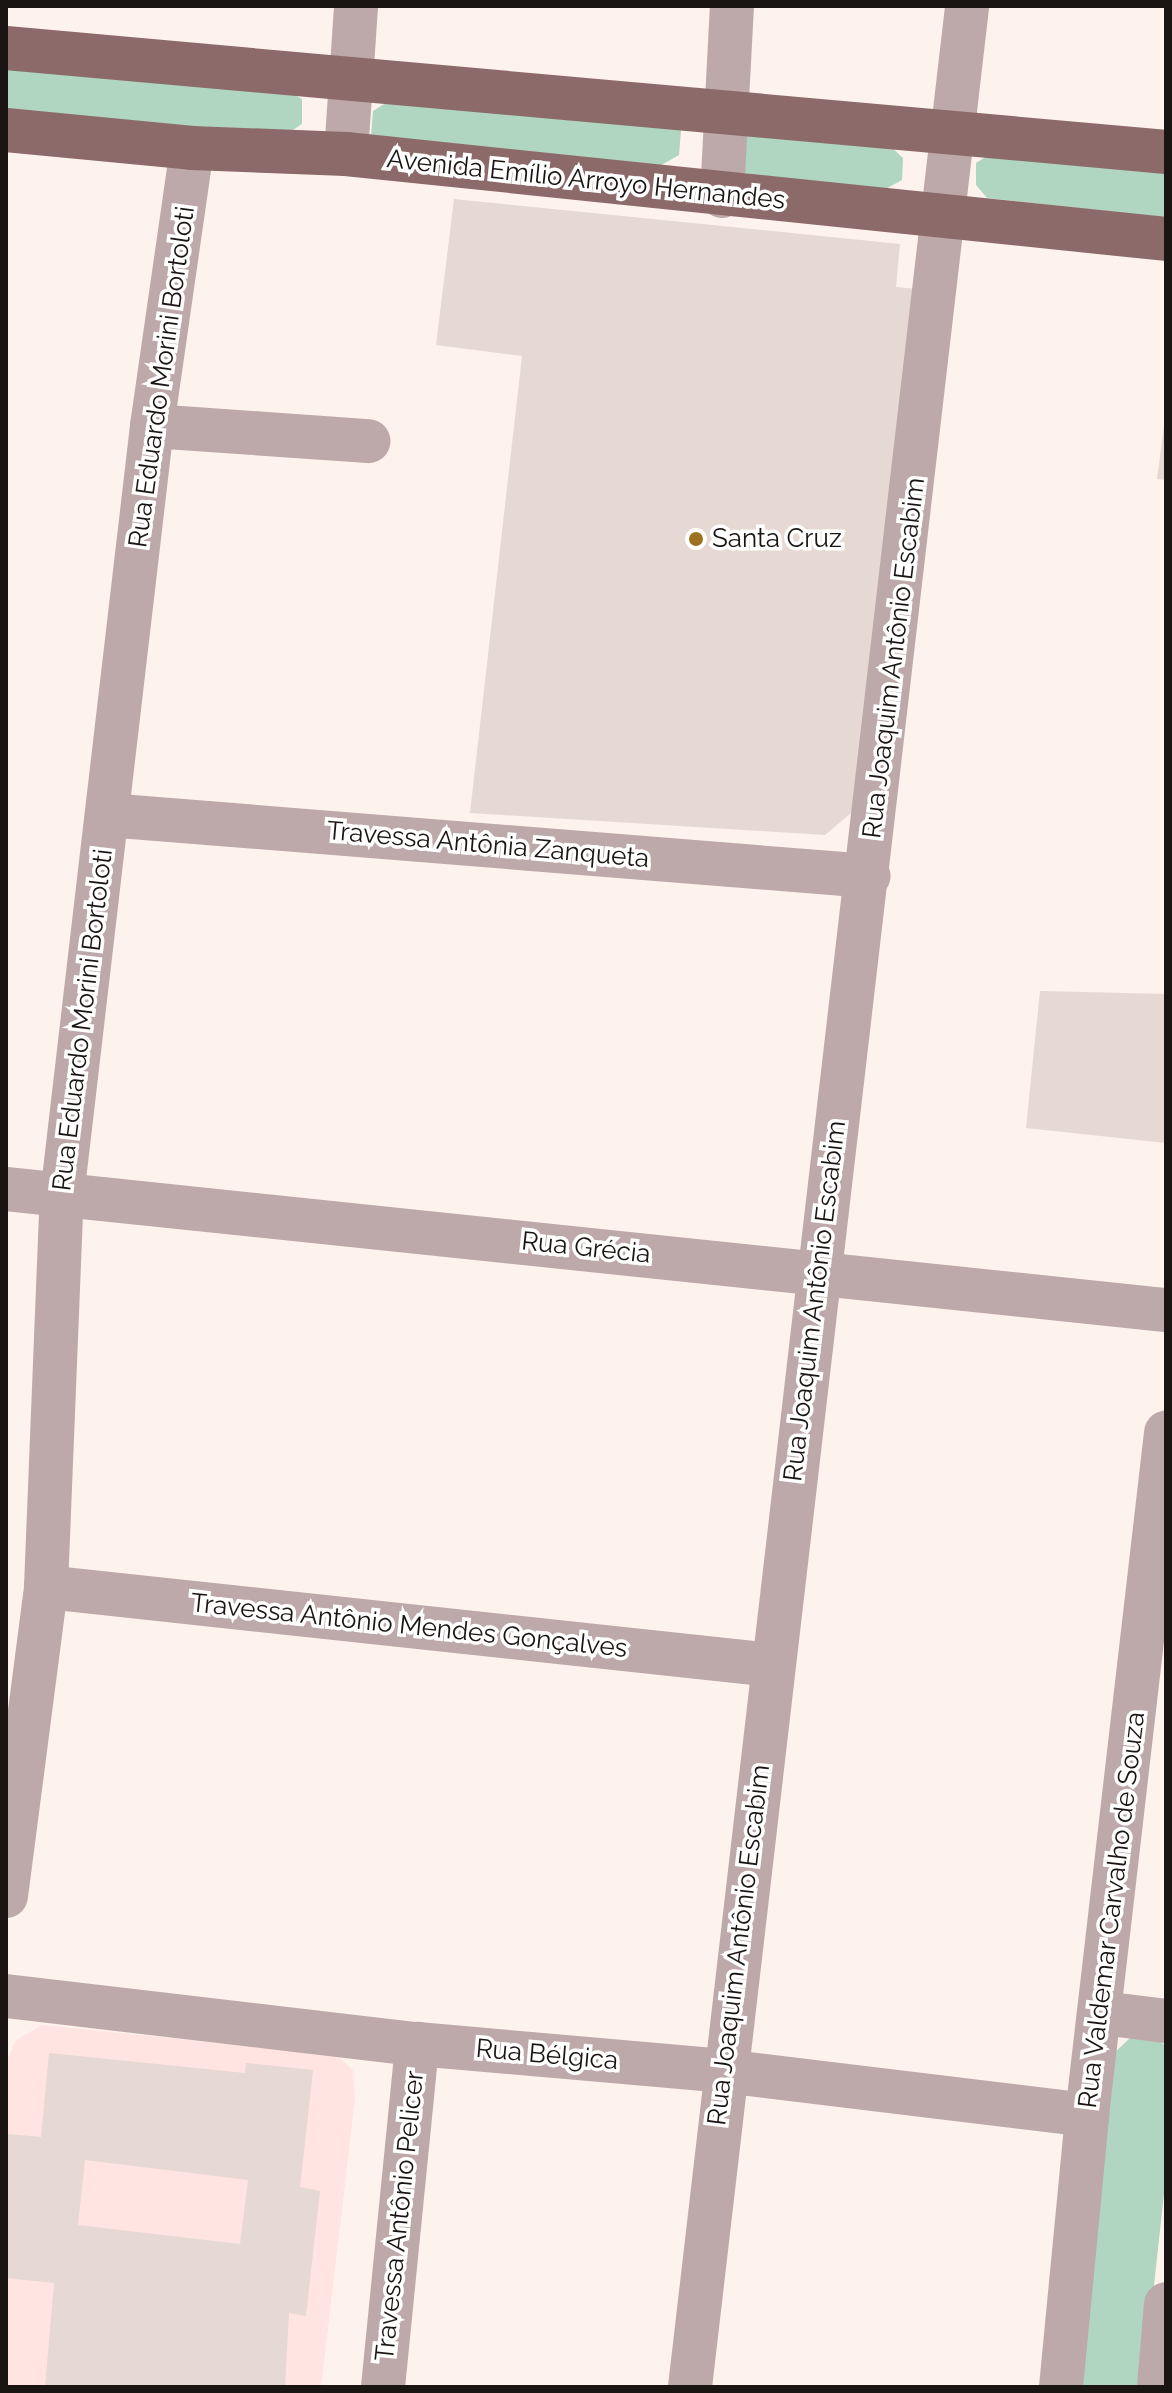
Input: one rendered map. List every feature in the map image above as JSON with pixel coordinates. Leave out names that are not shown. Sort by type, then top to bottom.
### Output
[{"type":"main road","points":[[6,48],[729,109],[1166,152]]},
{"type":"main road","name":"Avenida Emílio Arroyo Hernandes","points":[[6,130],[192,148],[346,154],[722,196],[1166,239]]},
{"type":"street","points":[[346,154],[355,77],[356,6]]},
{"type":"street","points":[[722,196],[729,109],[732,6]]},
{"type":"street","name":"Rua Joaquim Antônio Escabim","points":[[690,2387],[771,1665],[869,876],[967,6]]},
{"type":"street","name":"Rua Eduardo Morini Bortoloti","points":[[6,1896],[46,1587],[62,1196],[152,426],[192,148]]},
{"type":"street","points":[[152,426],[368,441]]},
{"type":"street","name":"Travessa Antônia Zanqueta","points":[[107,815],[869,876]]},
{"type":"street","name":"Rua Grécia","points":[[6,1189],[819,1271],[1166,1310]]},
{"type":"street","name":"Rua Valdemar Carvalho de Souza","points":[[1061,2387],[1087,2115],[1102,2013],[1166,1433]]},
{"type":"street","name":"Travessa Antônio Mendes Gonçalves","points":[[46,1587],[771,1665]]},
{"type":"street","name":"Rua Bélgica","points":[[6,1996],[417,2044],[724,2071],[1087,2115]]},
{"type":"street","points":[[1102,2013],[1166,2021]]},
{"type":"street","name":"Travessa Antônio Pelicer","points":[[383,2387],[417,2044]]},
{"type":"street","points":[[1159,2387],[1166,2304]]},
{"type":"shaded area","points":[[42,2025],[336,2055],[353,2070],[355,2099],[321,2387],[6,2387],[6,2062],[16,2040]]},
{"type":"green space","points":[[6,65],[277,86],[302,99],[302,124],[278,140],[6,114]]},
{"type":"green space","points":[[395,97],[681,130],[679,155],[658,167],[371,136],[373,111]]},
{"type":"green space","points":[[749,135],[888,144],[903,158],[902,180],[882,191],[749,175],[735,166],[738,141]]},
{"type":"green space","points":[[990,154],[1166,168],[1166,218],[987,198],[976,185],[976,163]]},
{"type":"green space","points":[[1131,2037],[1156,2038],[1166,2046],[1166,2175],[1143,2387],[1074,2387],[1113,2054]]},
{"type":"building","name":"Santa Cruz","points":[[454,199],[900,244],[896,287],[918,289],[863,803],[825,835],[470,813],[522,356],[436,345]]},
{"type":"building","points":[[1166,426],[1166,480],[1157,479]]},
{"type":"building","points":[[1040,991],[1166,994],[1166,1143],[1026,1128]]},
{"type":"building","points":[[49,2053],[245,2073],[246,2063],[313,2070],[300,2187],[320,2191],[306,2316],[289,2313],[285,2387],[45,2387],[54,2283],[6,2278],[8,2134],[41,2137]],"holes":[[[85,2160],[248,2180],[240,2244],[78,2225]]]},
{"type":"place","name":"Santa Cruz","points":[[696,539]]}]
